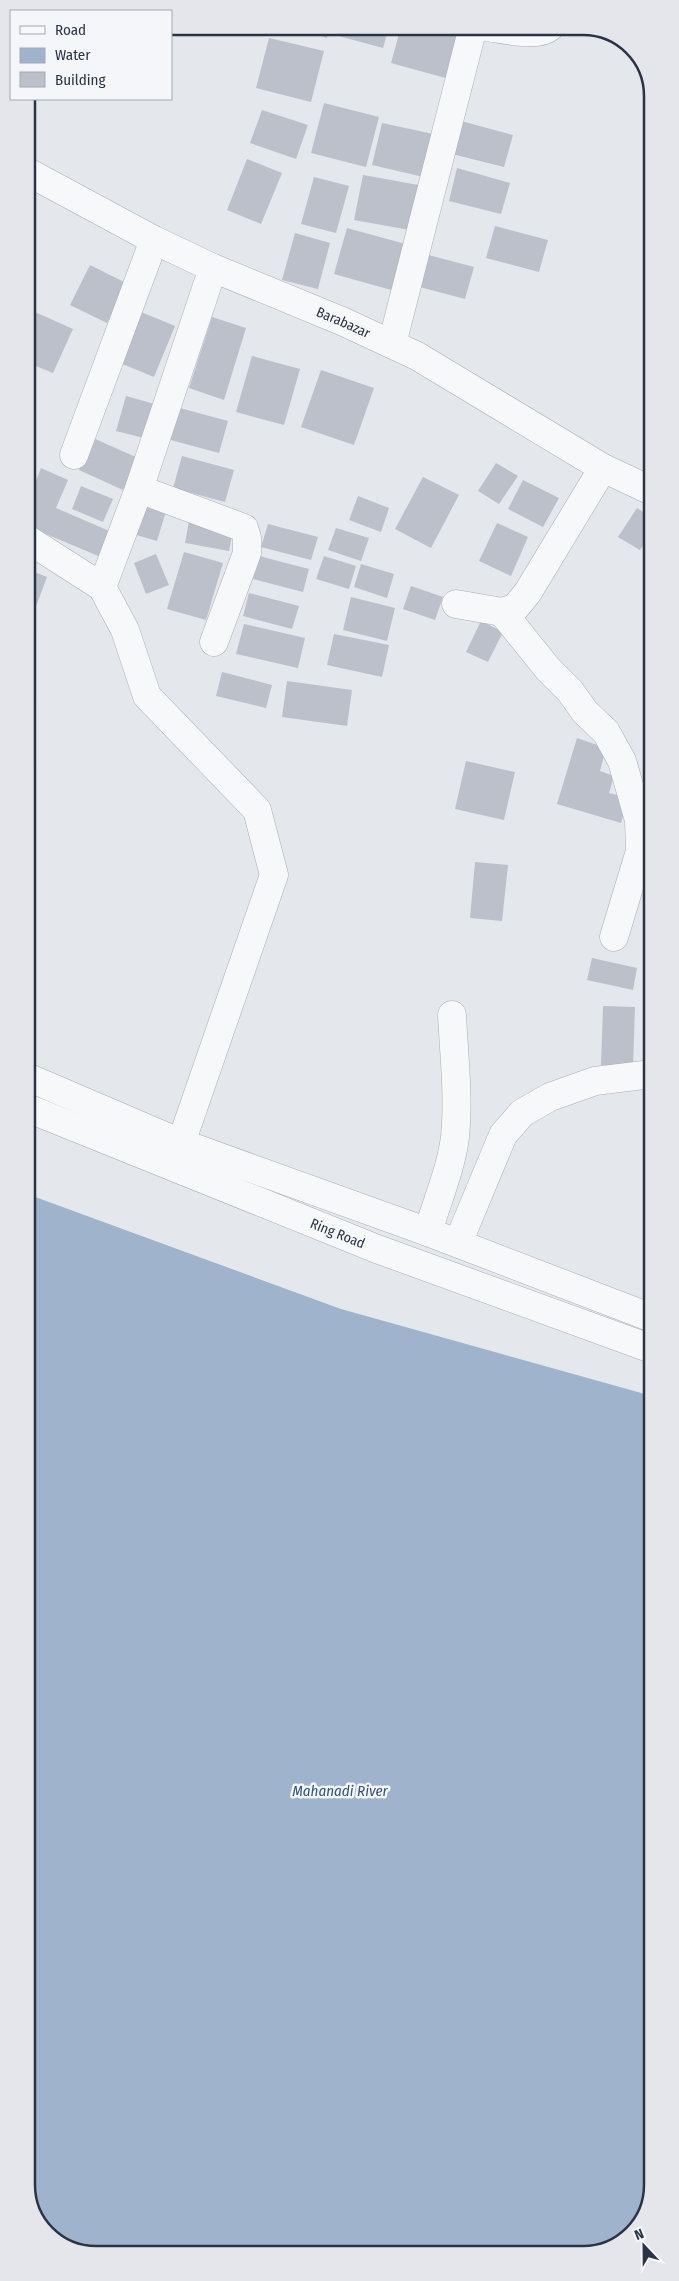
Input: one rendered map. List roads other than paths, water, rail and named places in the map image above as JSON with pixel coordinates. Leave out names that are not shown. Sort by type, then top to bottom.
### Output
[{"type":"street","points":[[392,344],[471,35]]},
{"type":"street","name":"Barabazar","points":[[35,176],[154,240],[213,268],[417,356],[604,468],[644,486]]},
{"type":"street","points":[[74,455],[154,240]]},
{"type":"street","points":[[102,587],[139,489],[213,268]]},
{"type":"street","points":[[456,604],[502,612],[515,608],[528,592],[604,468]]},
{"type":"street","points":[[139,489],[244,528],[247,538],[247,553],[214,642]]},
{"type":"street","points":[[35,545],[102,587],[125,630],[147,696],[257,810],[274,875],[181,1143]]},
{"type":"street","points":[[502,612],[548,669],[570,691],[585,712],[606,732],[622,761],[639,820],[640,851],[614,937]]},
{"type":"street","points":[[428,1232],[448,1168],[455,1138],[456,1110],[452,1014]]},
{"type":"street","points":[[458,1243],[503,1135],[522,1113],[550,1098],[595,1081],[644,1075]]},
{"type":"street","points":[[35,1080],[181,1143],[458,1243],[644,1315]]},
{"type":"street","name":"Ring Road","points":[[35,1111],[377,1249],[644,1346]]},
{"type":"water","name":"Mahanadi River","points":[[35,1197],[341,1309],[644,1394],[644,2185],[643,2197],[634,2219],[632,2221],[619,2221],[619,2234],[614,2238],[595,2245],[583,2246],[92,2246],[80,2244],[62,2236],[43,2216],[36,2197],[35,2185]]}]
